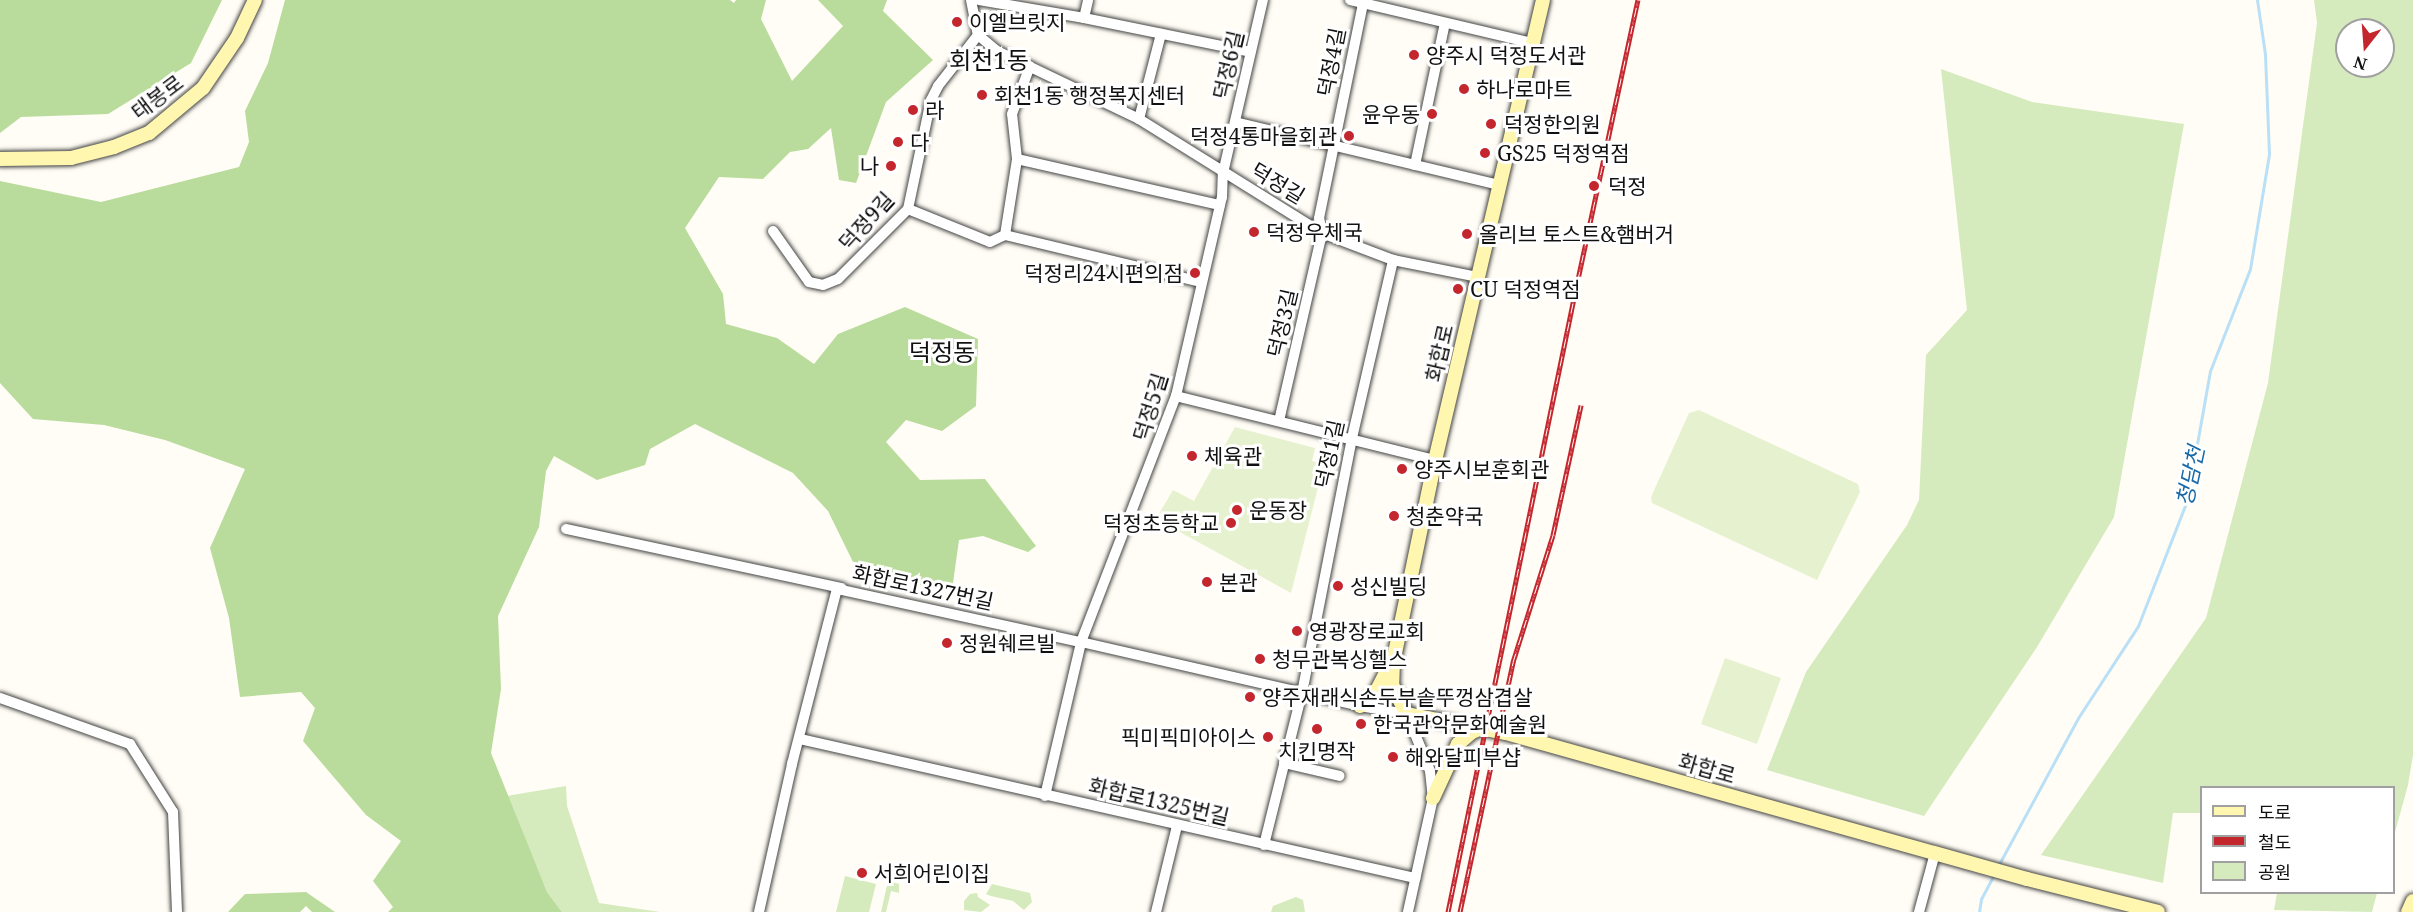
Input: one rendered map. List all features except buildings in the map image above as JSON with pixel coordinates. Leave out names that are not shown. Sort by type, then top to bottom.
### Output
[{"type":"main road","name":"태봉로","points":[[0,159],[71,158],[114,147],[149,133],[203,88],[237,38],[255,0]]},
{"type":"main road","name":"화합로","points":[[1543,0],[1435,460],[1394,654],[1392,685],[1407,714],[1506,733],[2027,879],[2158,912]]},
{"type":"main road","points":[[1366,707],[1373,698],[1394,654]]},
{"type":"main road","points":[[1433,798],[1458,744],[1476,727]]},
{"type":"main road","points":[[2408,912],[2413,901]]},
{"type":"street","points":[[971,0],[978,35]]},
{"type":"street","points":[[979,0],[1084,18],[1251,52]]},
{"type":"street","points":[[1084,18],[1088,0]]},
{"type":"street","name":"덕정6길","points":[[1223,173],[1263,0]]},
{"type":"street","points":[[1350,0],[1532,43]]},
{"type":"street","name":"덕정4길","points":[[1322,233],[1319,218],[1363,3]]},
{"type":"street","points":[[1415,165],[1445,23]]},
{"type":"street","points":[[1139,119],[1161,34]]},
{"type":"street","name":"덕정길","points":[[978,35],[997,51],[1139,119],[1322,233],[1392,260],[1478,277]]},
{"type":"street","name":"덕정9길","points":[[773,231],[809,282],[824,285],[838,279],[908,209],[931,100],[938,86],[978,35]]},
{"type":"street","points":[[1005,236],[1017,159],[1012,114],[1030,66]]},
{"type":"street","points":[[1235,122],[1498,184]]},
{"type":"street","points":[[1017,159],[1220,205]]},
{"type":"street","name":"덕정5길","points":[[1081,642],[1176,396],[1220,205],[1223,173]]},
{"type":"street","points":[[908,209],[990,242],[1005,236],[1202,282]]},
{"type":"street","name":"덕정3길","points":[[1279,421],[1322,233]]},
{"type":"street","name":"덕정1길","points":[[1302,693],[1352,438],[1392,260]]},
{"type":"street","points":[[1176,396],[1435,460]]},
{"type":"street","points":[[566,529],[842,588]]},
{"type":"street","name":"화합로1327번길","points":[[800,739],[836,592],[842,588],[1366,707]]},
{"type":"street","points":[[1045,796],[1081,642]]},
{"type":"street","points":[[1264,845],[1302,693]]},
{"type":"street","points":[[0,698],[130,744],[173,812],[177,912]]},
{"type":"street","name":"화합로","points":[[1366,707],[1407,714]]},
{"type":"street","points":[[1407,714],[1430,771],[1433,798],[1408,912]]},
{"type":"street","points":[[759,912],[800,739]]},
{"type":"street","name":"화합로1325번길","points":[[800,739],[1415,878]]},
{"type":"street","points":[[1284,763],[1340,776]]},
{"type":"street","points":[[1156,912],[1177,826]]},
{"type":"street","points":[[1919,912],[1935,853]]},
{"type":"green space","points":[[0,0],[222,0],[191,63],[108,114],[21,117],[0,133]]},
{"type":"green space","points":[[285,0],[730,0],[734,3],[736,0],[766,0],[761,19],[792,81],[843,26],[818,0],[887,0],[883,11],[933,60],[886,102],[856,183],[839,180],[831,128],[808,149],[790,152],[763,179],[719,177],[685,228],[723,294],[726,324],[777,338],[814,364],[838,334],[905,307],[978,339],[976,406],[942,431],[906,420],[886,442],[920,480],[985,479],[1036,546],[1028,552],[983,536],[959,540],[952,590],[876,578],[853,562],[828,511],[793,473],[695,424],[650,449],[645,465],[597,480],[554,456],[546,471],[539,527],[498,616],[501,689],[491,753],[547,892],[562,912],[388,912],[393,907],[373,881],[401,841],[366,815],[303,741],[315,708],[301,692],[240,697],[229,618],[210,548],[245,469],[165,440],[104,425],[33,419],[0,383],[0,181],[101,202],[239,167],[249,142],[245,111],[268,63]]},
{"type":"green space","points":[[2314,0],[2413,0],[2413,755],[2408,785],[2395,832],[2395,786],[2200,786],[2200,813],[2173,813],[2163,883],[2041,855],[2206,618],[2268,383],[2317,23]]},
{"type":"green space","points":[[1941,69],[2032,102],[2184,124],[2114,517],[2037,647],[1924,816],[1767,770],[1806,672],[1907,525],[1919,500],[1926,355],[1967,310]]},
{"type":"green space","points":[[1699,410],[1858,484],[1860,492],[1817,580],[1652,503],[1651,497],[1689,413]]},
{"type":"green space","name":"운동장","points":[[1235,427],[1315,448],[1312,461],[1324,464],[1291,593],[1156,519],[1173,490],[1194,501]]},
{"type":"green space","points":[[1725,658],[1781,678],[1757,744],[1701,724]]},
{"type":"green space","points":[[566,786],[567,806],[599,903],[660,912],[562,912],[547,892],[507,796]]},
{"type":"green space","points":[[845,876],[876,884],[869,912],[836,912]]},
{"type":"green space","points":[[888,881],[899,884],[899,893],[891,891],[886,912],[881,912]]},
{"type":"green space","points":[[992,884],[1030,893],[1032,902],[1024,910],[1013,901],[986,894]]},
{"type":"green space","points":[[306,892],[335,912],[312,912],[306,906],[300,912],[228,912],[245,894]]},
{"type":"green space","points":[[977,893],[978,897],[990,905],[981,912],[964,910],[964,901],[970,894]]},
{"type":"green space","points":[[2277,894],[2377,894],[2372,912],[2274,910]]},
{"type":"green space","points":[[1296,897],[1303,900],[1305,912],[1271,912],[1273,906]]},
{"type":"waterway","name":"청담천","points":[[1998,866],[2078,718],[2138,626],[2187,500],[2210,371],[2250,269],[2269,154],[2265,54],[2257,0]]},
{"type":"waterway","name":"청담천","points":[[1979,912],[1981,899],[1994,875]]},
{"type":"railway","points":[[1448,912],[1574,298],[1638,0]]},
{"type":"railway","points":[[1460,912],[1513,662],[1553,535],[1581,405]]},
{"type":"place","name":"이엘브릿지","points":[[957,22]]},
{"type":"place","name":"양주시 덕정도서관","points":[[1414,55]]},
{"type":"place","name":"하나로마트","points":[[1464,89]]},
{"type":"place","name":"회천1동 행정복지센터","points":[[982,95]]},
{"type":"place","name":"라","points":[[913,110]]},
{"type":"place","name":"윤우동","points":[[1432,114]]},
{"type":"place","name":"덕정한의원","points":[[1491,124]]},
{"type":"place","name":"덕정4통마을회관","points":[[1349,136]]},
{"type":"place","name":"다","points":[[898,142]]},
{"type":"place","name":"GS25 덕정역점","points":[[1485,153]]},
{"type":"place","name":"나","points":[[891,166]]},
{"type":"place","name":"덕정","points":[[1594,186]]},
{"type":"place","name":"덕정우체국","points":[[1254,232]]},
{"type":"place","name":"올리브 토스트&햄버거","points":[[1467,234]]},
{"type":"place","name":"덕정리24시편의점","points":[[1195,273]]},
{"type":"place","name":"CU 덕정역점","points":[[1458,289]]},
{"type":"place","name":"체육관","points":[[1192,456]]},
{"type":"place","name":"양주시보훈회관","points":[[1402,469]]},
{"type":"place","name":"운동장","points":[[1237,510]]},
{"type":"place","name":"청춘약국","points":[[1394,516]]},
{"type":"place","name":"덕정초등학교","points":[[1231,523]]},
{"type":"place","name":"본관","points":[[1207,582]]},
{"type":"place","name":"성신빌딩","points":[[1338,586]]},
{"type":"place","name":"영광장로교회","points":[[1297,631]]},
{"type":"place","name":"정원쉐르빌","points":[[947,643]]},
{"type":"place","name":"청무관복싱헬스","points":[[1260,659]]},
{"type":"place","name":"양주재래식손두부솥뚜껑삼겹살","points":[[1250,697]]},
{"type":"place","name":"한국관악문화예술원","points":[[1361,724]]},
{"type":"place","name":"치킨명작","points":[[1317,729]]},
{"type":"place","name":"픽미픽미아이스","points":[[1268,737]]},
{"type":"place","name":"해와달피부샵","points":[[1393,757]]},
{"type":"place","name":"서희어린이집","points":[[862,873]]},
{"type":"district","name":"회천1동","points":[[989,60]]},
{"type":"district","name":"덕정동","points":[[942,352]]}]
